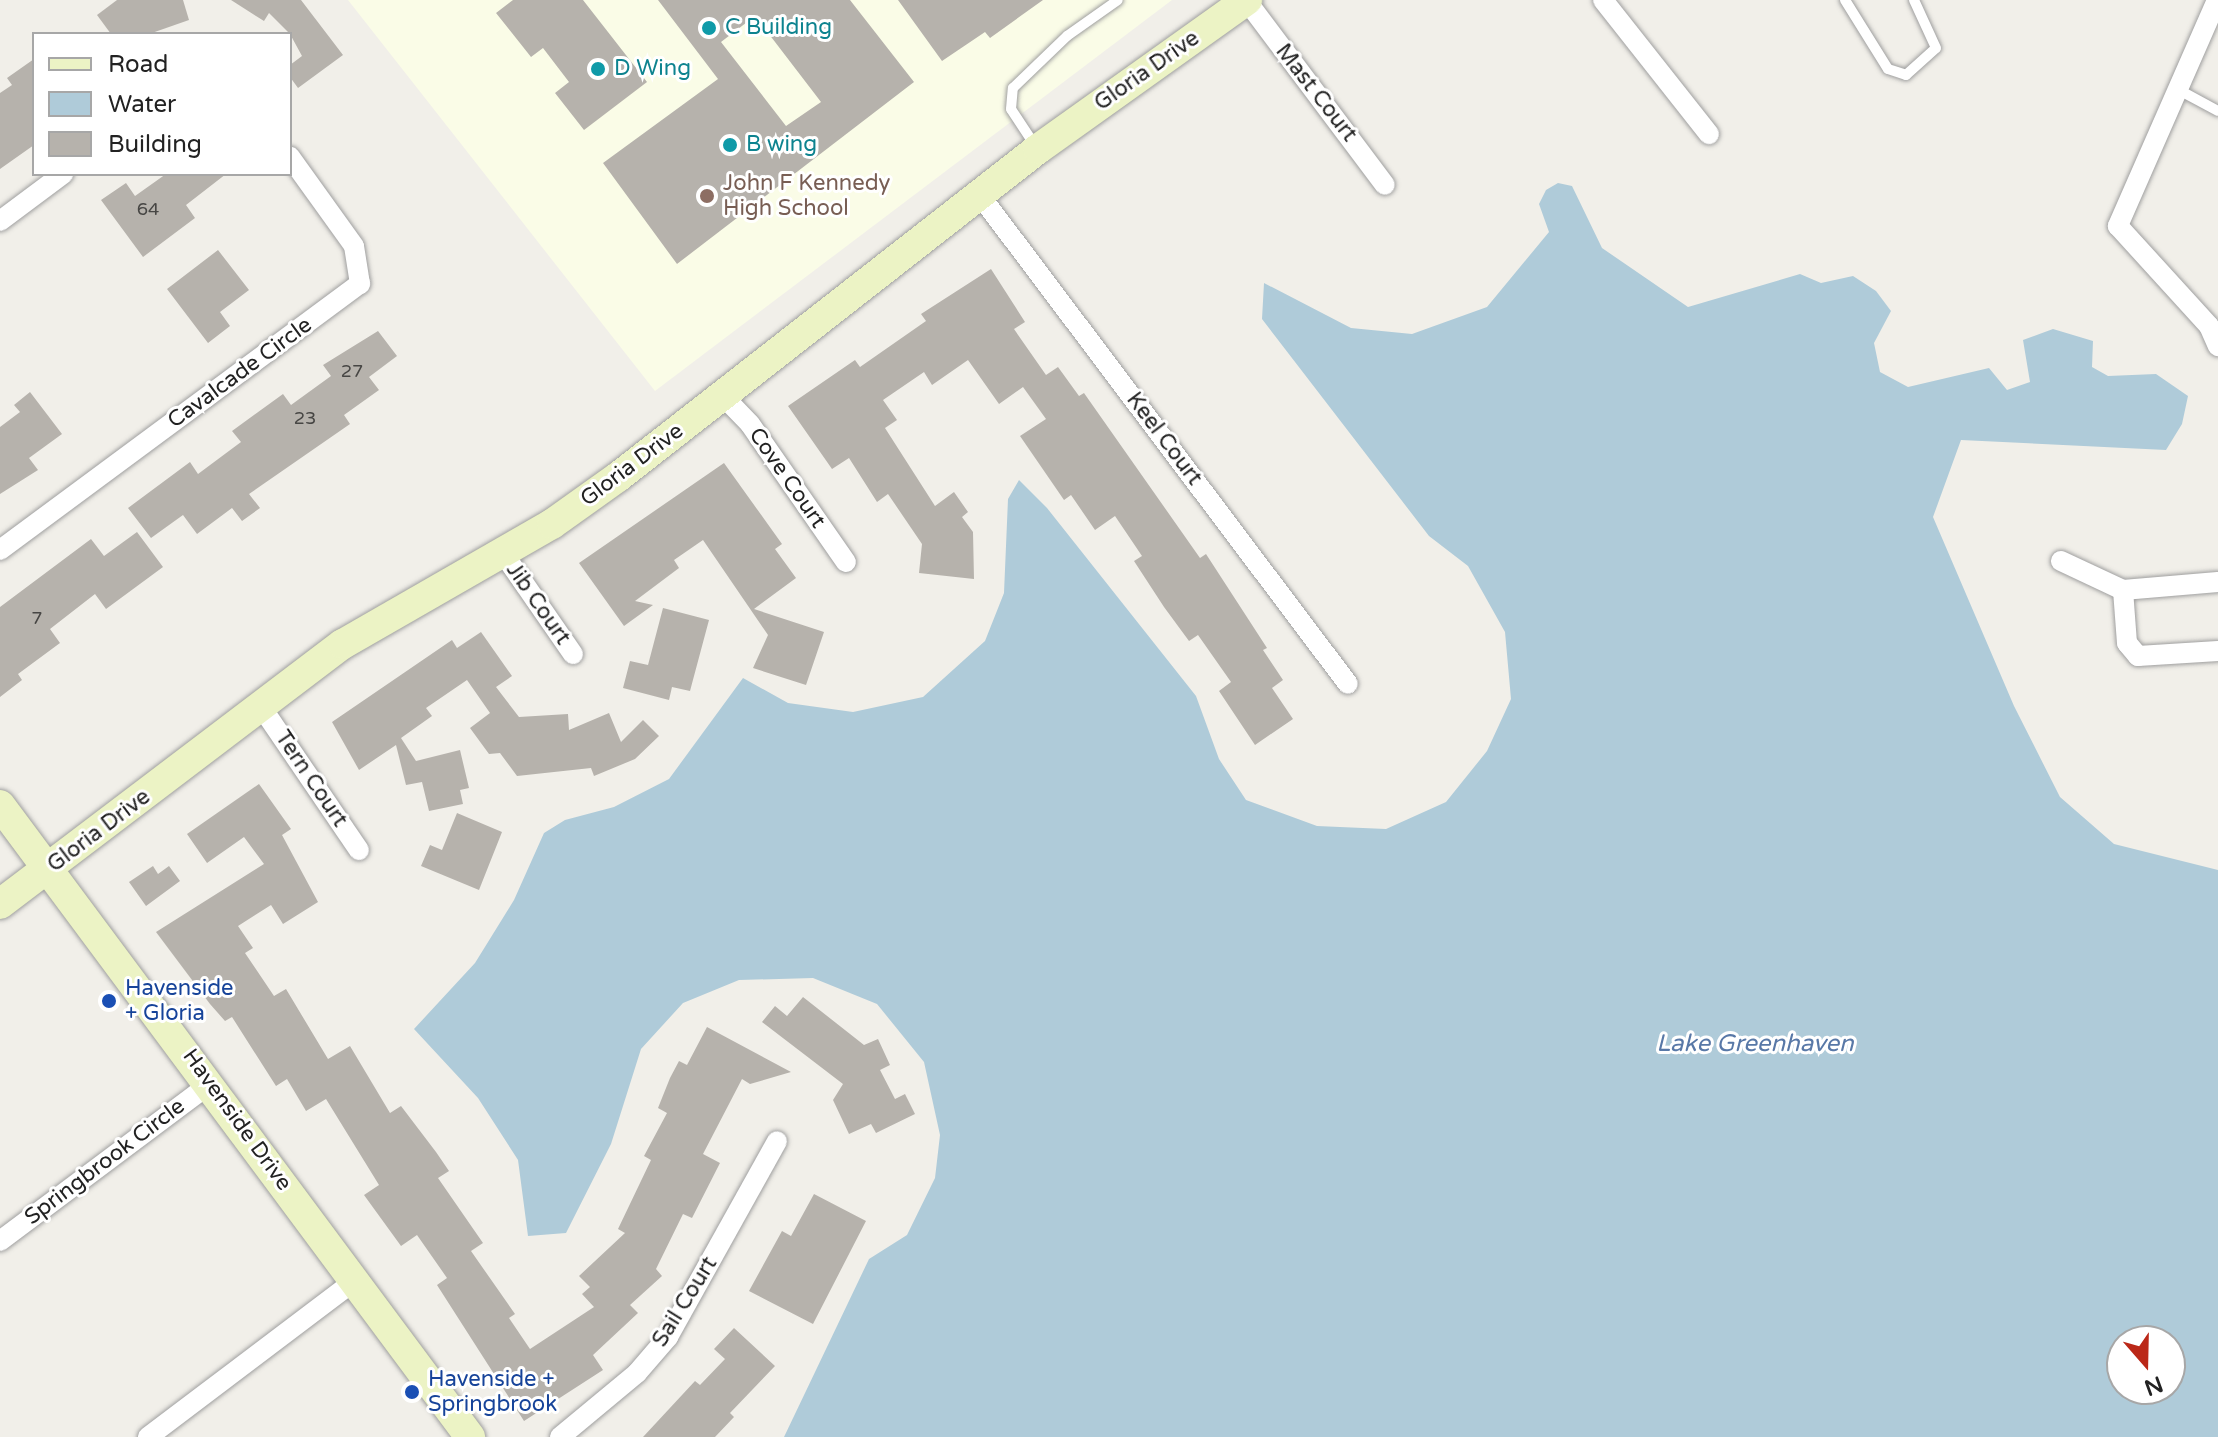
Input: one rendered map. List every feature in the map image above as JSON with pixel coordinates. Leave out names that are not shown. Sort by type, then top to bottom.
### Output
[{"type":"street","name":"Gloria Drive","points":[[0,904],[354,636],[503,553],[574,509],[724,397],[1038,149],[1247,0]]},
{"type":"street","name":"Mast Court","points":[[1247,0],[1385,185]]},
{"type":"street","points":[[1603,0],[1709,134]]},
{"type":"street","points":[[2217,0],[2211,31],[2179,90],[2118,226],[2209,326],[2218,346]]},
{"type":"street","name":"Cavalcade Circle","points":[[0,550],[360,284],[354,246],[292,160]]},
{"type":"street","points":[[0,221],[60,176]]},
{"type":"street","name":"Keel Court","points":[[979,194],[1348,684]]},
{"type":"street","name":"Cove Court","points":[[724,397],[750,424],[846,562]]},
{"type":"street","name":"Jib Court","points":[[503,553],[573,654]]},
{"type":"street","points":[[2061,561],[2123,590],[2218,582]]},
{"type":"street","points":[[2123,590],[2127,643],[2138,656],[2218,651]]},
{"type":"street","name":"Tern Court","points":[[262,708],[359,850]]},
{"type":"street","name":"Havenside Drive","points":[[0,805],[211,1083],[353,1282],[470,1437]]},
{"type":"street","name":"Springbrook Circle","points":[[0,1241],[211,1083]]},
{"type":"street","name":"Sail Court","points":[[560,1437],[637,1373],[668,1337],[777,1141]]},
{"type":"street","points":[[148,1437],[353,1282]]},
{"type":"lane","points":[[1038,149],[1011,109],[1013,88],[1067,36],[1118,0]]},
{"type":"lane","points":[[1845,0],[1888,69],[1906,75],[1936,48],[1914,0]]},
{"type":"lane","points":[[2179,90],[2218,111]]},
{"type":"shaded area","name":"John F Kennedy High School","points":[[348,0],[1172,0],[655,391]]},
{"type":"water","name":"Lake Greenhaven","points":[[1558,183],[1572,186],[1602,248],[1688,307],[1800,274],[1821,283],[1853,276],[1876,291],[1891,311],[1874,343],[1880,372],[1908,387],[1989,368],[2007,390],[2030,382],[2023,340],[2053,329],[2093,341],[2092,367],[2108,376],[2156,374],[2188,396],[2182,424],[2166,450],[1961,440],[1933,517],[2014,706],[2060,797],[2114,844],[2218,870],[2218,1437],[784,1437],[869,1259],[907,1235],[935,1178],[940,1135],[924,1062],[877,1004],[813,978],[739,980],[683,1003],[641,1049],[611,1144],[566,1233],[528,1236],[518,1160],[478,1098],[414,1029],[475,963],[514,900],[544,833],[565,820],[614,807],[669,779],[743,678],[788,703],[853,712],[923,697],[985,641],[1004,593],[1008,499],[1019,480],[1047,508],[1196,696],[1219,759],[1246,800],[1317,826],[1386,829],[1446,802],[1487,751],[1511,699],[1505,632],[1468,566],[1429,536],[1262,319],[1264,283],[1351,328],[1412,334],[1487,307],[1549,232],[1539,204],[1546,190]]},
{"type":"building","points":[[117,0],[183,0],[189,20],[155,32],[110,32],[97,15]]},
{"type":"building","points":[[231,0],[301,0],[343,55],[298,88],[292,80],[292,64],[302,56],[292,32],[288,32],[269,13],[264,21]]},
{"type":"building","name":"D Wing","points":[[513,0],[583,0],[647,82],[584,130],[555,93],[569,82],[543,48],[531,57],[496,13]]},
{"type":"building","name":"B wing","points":[[658,0],[850,0],[914,82],[677,264],[603,163],[718,79]],"holes":[[[755,16],[821,102],[786,126],[721,42]]]},
{"type":"building","points":[[898,0],[1043,0],[990,38],[985,32],[942,61]]},
{"type":"building","points":[[32,60],[32,146],[0,169],[0,93],[12,85],[7,78]]},
{"type":"building","points":[[163,176],[223,176],[186,205],[195,218],[143,257],[101,200],[126,183],[135,196]]},
{"type":"building","points":[[218,250],[249,290],[220,312],[230,326],[208,343],[167,289]]},
{"type":"building","points":[[991,269],[1025,322],[1014,329],[1046,375],[1058,367],[1079,396],[1084,393],[1200,558],[1206,554],[1267,648],[1263,650],[1283,680],[1272,688],[1293,719],[1255,745],[1219,691],[1231,682],[1198,635],[1189,641],[1164,607],[1134,561],[1142,556],[1115,516],[1095,530],[1071,495],[1064,500],[1020,436],[1046,419],[1023,387],[999,404],[968,360],[932,385],[924,372],[883,400],[897,420],[885,428],[935,506],[954,492],[968,512],[962,517],[973,532],[974,579],[919,573],[922,544],[888,494],[877,502],[849,458],[832,469],[788,406],[855,360],[860,367],[926,321],[921,314]]},
{"type":"building","points":[[378,331],[397,356],[369,377],[379,390],[344,415],[350,424],[249,494],[260,508],[242,521],[232,508],[197,534],[183,515],[151,538],[128,508],[190,462],[198,474],[241,442],[232,431],[283,394],[291,405],[331,376],[323,365]]},
{"type":"building","points":[[30,392],[62,434],[29,458],[38,470],[0,494],[0,427],[20,412],[14,405]]},
{"type":"building","points":[[724,463],[782,544],[775,549],[796,578],[754,609],[824,632],[806,685],[753,668],[768,635],[703,540],[674,560],[679,568],[635,601],[653,605],[624,626],[579,563]]},
{"type":"building","points":[[137,532],[163,567],[106,609],[95,594],[50,629],[60,643],[18,674],[22,680],[0,697],[0,607],[91,539],[104,556]]},
{"type":"building","points":[[663,608],[709,620],[690,691],[672,687],[669,700],[623,688],[630,661],[648,665]]},
{"type":"building","points":[[481,632],[512,676],[496,687],[519,717],[568,714],[569,730],[609,713],[621,742],[643,720],[659,736],[635,759],[594,776],[591,768],[517,776],[500,753],[489,754],[470,728],[490,713],[467,680],[426,708],[432,716],[401,738],[416,761],[460,750],[469,788],[460,790],[463,804],[429,811],[422,782],[406,785],[396,745],[359,770],[332,722],[452,640],[457,648]]},
{"type":"building","points":[[259,784],[291,829],[282,835],[318,902],[283,924],[271,905],[238,926],[253,948],[245,953],[274,996],[286,989],[328,1059],[350,1046],[390,1113],[401,1106],[436,1152],[449,1171],[438,1178],[483,1243],[471,1251],[515,1314],[509,1318],[530,1349],[594,1307],[582,1294],[590,1287],[579,1276],[625,1233],[618,1229],[651,1160],[644,1156],[667,1113],[658,1108],[679,1061],[687,1065],[707,1027],[791,1072],[750,1084],[742,1079],[703,1154],[720,1163],[692,1218],[683,1214],[656,1269],[662,1276],[630,1305],[638,1313],[593,1355],[603,1370],[524,1421],[437,1285],[447,1278],[417,1235],[401,1246],[364,1195],[379,1185],[326,1099],[306,1111],[287,1079],[276,1086],[232,1017],[225,1021],[156,932],[264,864],[244,837],[207,863],[187,834]]},
{"type":"building","points":[[457,813],[502,832],[479,890],[421,866],[430,845],[442,850]]},
{"type":"building","points":[[153,866],[158,874],[169,866],[180,881],[146,906],[129,882]]},
{"type":"building","points":[[803,997],[864,1045],[878,1039],[890,1065],[880,1070],[895,1099],[905,1094],[915,1114],[876,1133],[871,1124],[849,1134],[833,1100],[843,1084],[762,1022],[775,1006],[787,1016]]},
{"type":"building","points":[[814,1194],[866,1221],[813,1324],[749,1291],[782,1231],[791,1236]]},
{"type":"building","points":[[734,1328],[775,1366],[730,1413],[734,1417],[715,1437],[643,1437],[695,1381],[700,1385],[725,1359],[714,1349]]},
{"type":"place","name":"C Building","points":[[709,28]]},
{"type":"place","name":"D Wing","points":[[598,69]]},
{"type":"place","name":"B wing","points":[[730,145]]},
{"type":"place","name":"John F Kennedy High School","points":[[707,196]]},
{"type":"place","name":"Havenside + Gloria","points":[[109,1001]]},
{"type":"place","name":"Havenside + Springbrook","points":[[412,1392]]}]
